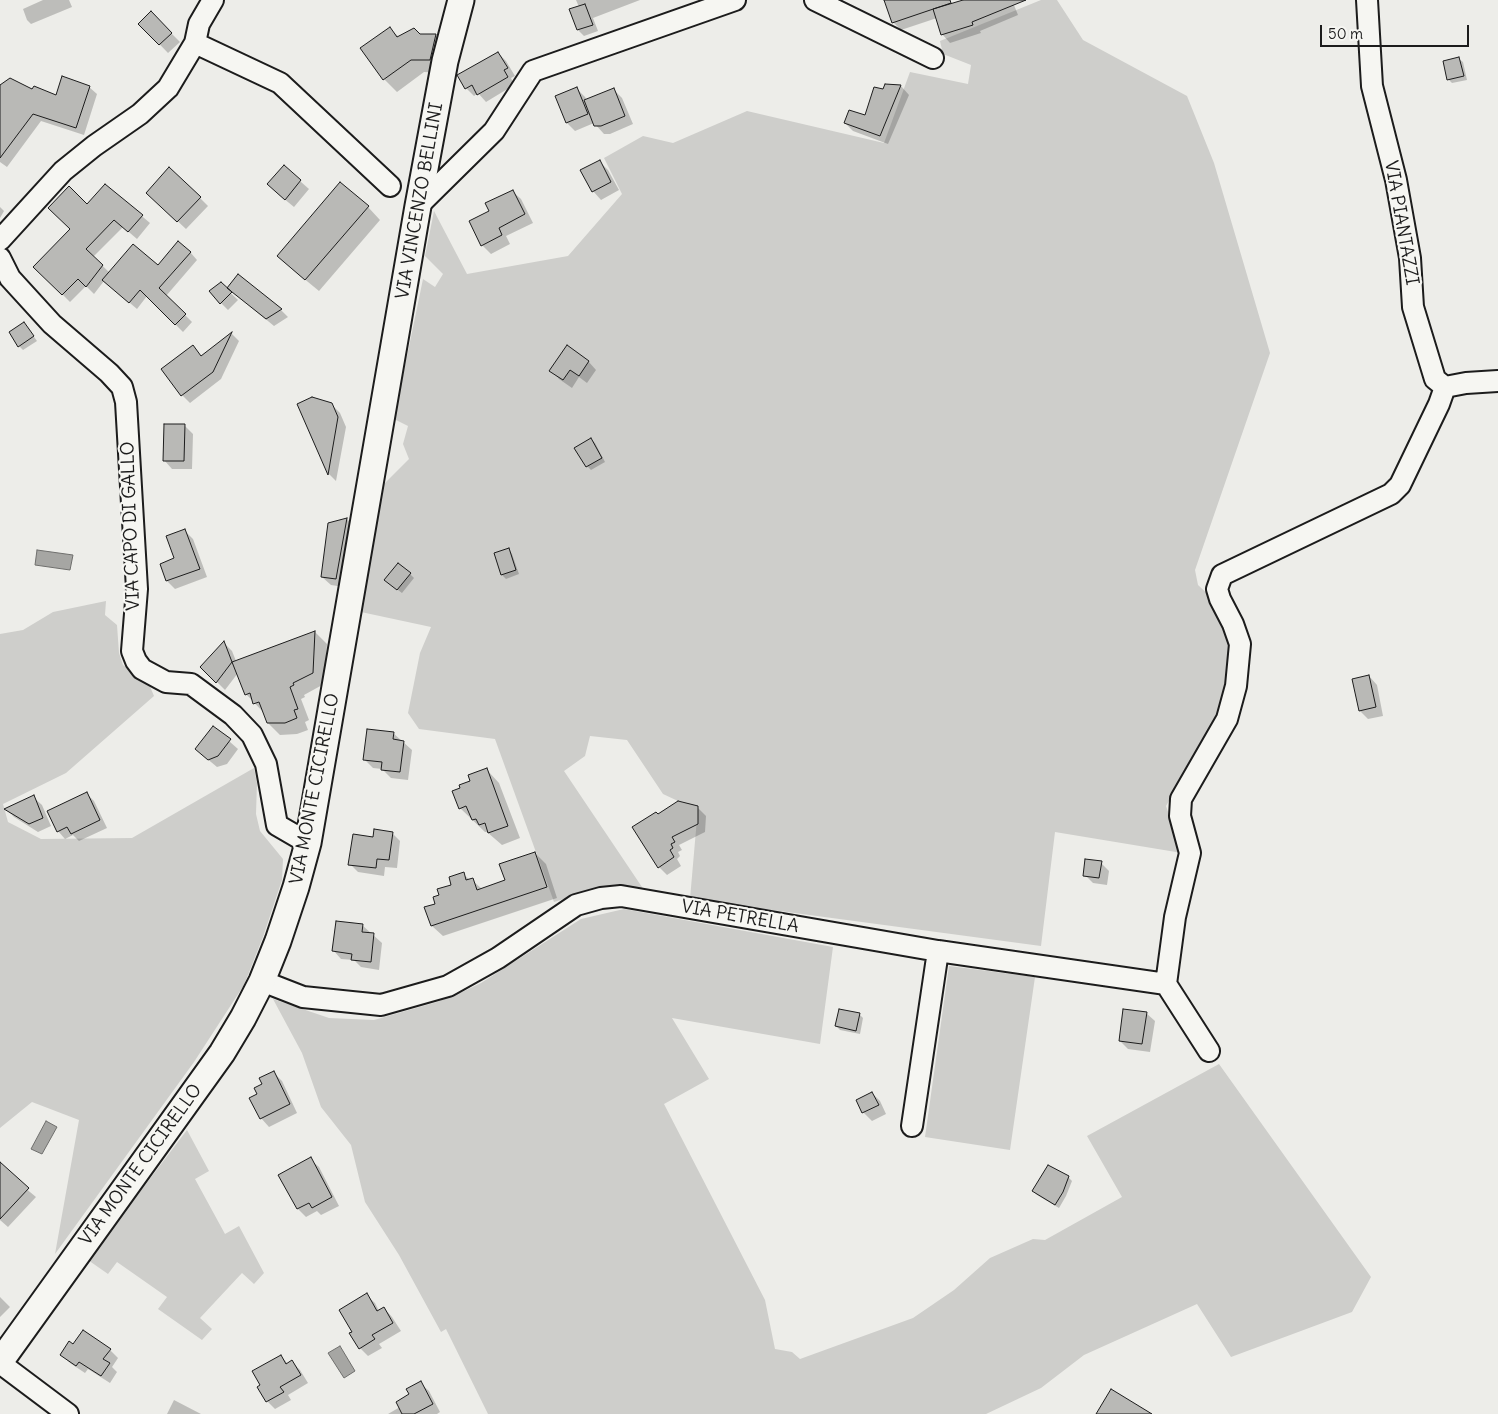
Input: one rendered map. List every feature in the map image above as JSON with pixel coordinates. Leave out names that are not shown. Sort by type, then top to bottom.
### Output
[{"type":"street","points":[[0,240],[63,171],[140,114],[168,88],[195,43],[199,24],[213,0]]},
{"type":"street","name":"VIA VINCENZO BELLINI","points":[[384,403],[445,62],[461,0]]},
{"type":"street","points":[[418,206],[494,131],[533,71],[735,0]]},
{"type":"street","points":[[815,0],[933,58]]},
{"type":"street","name":"VIA PIANTAZZI","points":[[1367,0],[1372,86],[1396,180],[1410,258],[1413,307],[1435,379],[1445,387]]},
{"type":"street","points":[[195,43],[280,83],[390,186]]},
{"type":"street","name":"VIA CAPO DI GALLO","points":[[0,258],[10,278],[52,324],[109,373],[122,387],[126,402],[137,589],[132,651],[136,661],[142,669],[166,682],[190,684],[233,715],[252,736],[266,764],[277,824],[308,843]]},
{"type":"street","points":[[1210,1050],[1166,984],[1175,917],[1190,853],[1180,816],[1181,799],[1227,719],[1236,686],[1240,644],[1217,588],[1222,574],[1391,494],[1400,485],[1439,404],[1445,387],[1466,383],[1498,381]]},
{"type":"street","name":"VIA MONTE CICIRELLO","points":[[0,1363],[222,1053],[262,981],[296,887],[308,843],[384,403]]},
{"type":"street","name":"VIA PETRELLA","points":[[262,981],[303,997],[381,1006],[448,986],[498,958],[576,905],[601,898],[620,896],[938,951],[1166,984]]},
{"type":"street","points":[[912,1126],[938,951]]},
{"type":"street","points":[[0,1363],[68,1414]]},
{"type":"shaded area","points":[[1041,0],[1057,0],[1083,40],[1187,96],[1214,163],[1270,353],[1195,570],[1198,585],[1212,598],[1233,641],[1231,684],[1219,713],[1166,806],[1182,853],[1055,832],[1041,946],[690,899],[698,807],[663,794],[627,740],[590,736],[585,756],[564,771],[644,890],[604,887],[554,902],[495,739],[419,729],[408,713],[420,653],[431,627],[361,612],[380,488],[409,459],[403,444],[408,426],[394,419],[423,279],[435,287],[443,274],[425,256],[434,211],[467,274],[568,256],[622,194],[604,158],[643,136],[673,143],[747,111],[884,143],[910,72],[968,84],[971,65],[943,54],[940,41]]},
{"type":"shaded area","points":[[37,550],[73,555],[70,570],[35,565]]},
{"type":"shaded area","points":[[106,601],[105,615],[117,625],[119,653],[123,665],[149,684],[154,696],[66,773],[3,804],[8,822],[41,839],[132,838],[254,768],[257,783],[256,814],[260,831],[283,859],[282,880],[263,937],[244,985],[194,1062],[55,1254],[79,1120],[32,1102],[0,1128],[0,634],[23,630],[53,612]]},
{"type":"shaded area","points":[[624,909],[833,947],[820,1044],[672,1018],[709,1079],[664,1104],[765,1300],[775,1349],[792,1352],[800,1359],[913,1318],[954,1290],[990,1258],[1033,1239],[1045,1240],[1122,1197],[1087,1136],[1219,1064],[1371,1277],[1352,1312],[1231,1357],[1197,1304],[1084,1355],[1041,1388],[986,1414],[488,1414],[446,1329],[441,1332],[399,1255],[365,1202],[351,1145],[321,1107],[302,1053],[273,999],[329,1018],[374,1020],[437,1002],[460,993],[481,983],[581,919]]},
{"type":"shaded area","points":[[949,966],[1035,977],[1010,1150],[925,1137]]},
{"type":"shaded area","points":[[46,1121],[57,1127],[42,1154],[31,1149]]},
{"type":"shaded area","points":[[187,1130],[209,1171],[195,1179],[225,1234],[239,1226],[264,1273],[254,1284],[242,1273],[200,1318],[212,1329],[202,1340],[158,1309],[167,1297],[117,1262],[108,1274],[88,1260]]},
{"type":"shaded area","points":[[340,1346],[355,1371],[344,1378],[328,1353]]},
{"type":"building","points":[[884,0],[950,0],[951,3],[892,23]]},
{"type":"building","points":[[963,0],[1026,0],[972,22],[973,25],[941,35],[933,9]]},
{"type":"building","points":[[585,4],[593,25],[577,30],[569,9]]},
{"type":"building","points":[[151,11],[172,33],[159,45],[138,24]]},
{"type":"building","points":[[390,27],[397,37],[414,28],[420,34],[436,34],[430,60],[411,60],[383,80],[360,48]]},
{"type":"building","points":[[498,52],[508,68],[504,70],[508,77],[477,95],[472,85],[465,89],[457,75]]},
{"type":"building","points":[[1459,57],[1464,76],[1447,80],[1443,61]]},
{"type":"building","points":[[62,76],[90,86],[76,128],[33,114],[0,158],[0,85],[10,78],[32,89],[34,86],[56,95]]},
{"type":"building","points":[[885,84],[901,85],[880,136],[844,123],[849,110],[865,115],[874,87],[883,89]]},
{"type":"building","points":[[577,87],[588,114],[566,123],[555,96]]},
{"type":"building","points":[[614,88],[625,116],[601,126],[594,126],[584,100]]},
{"type":"building","points":[[600,160],[611,182],[592,192],[580,170]]},
{"type":"building","points":[[284,165],[301,180],[285,200],[267,184]]},
{"type":"building","points":[[169,167],[201,197],[177,222],[146,193]]},
{"type":"building","points":[[340,182],[369,206],[305,280],[277,256]]},
{"type":"building","points":[[105,184],[143,215],[128,232],[114,220],[86,249],[103,265],[86,287],[78,279],[62,295],[33,267],[70,229],[48,208],[69,186],[87,204]]},
{"type":"building","points":[[513,190],[525,214],[499,228],[502,235],[481,246],[469,221],[489,211],[485,203]]},
{"type":"building","points":[[178,241],[191,252],[159,288],[186,314],[175,325],[140,290],[129,303],[102,280],[133,244],[158,265]]},
{"type":"building","points":[[238,274],[282,309],[266,319],[227,288]]},
{"type":"building","points":[[221,282],[232,292],[220,304],[209,291]]},
{"type":"building","points":[[24,322],[34,336],[18,347],[9,332]]},
{"type":"building","points":[[232,332],[213,372],[181,396],[161,369],[193,345],[201,356]]},
{"type":"building","points":[[567,345],[589,361],[579,376],[570,370],[563,380],[549,371]]},
{"type":"building","points":[[312,397],[332,403],[338,417],[328,475],[297,404]]},
{"type":"building","points":[[164,424],[185,424],[184,461],[163,461]]},
{"type":"building","points":[[591,438],[602,458],[586,467],[574,448]]},
{"type":"building","points":[[347,518],[336,579],[321,577],[328,523]]},
{"type":"building","points":[[185,529],[200,569],[166,581],[160,564],[174,558],[166,536]]},
{"type":"building","points":[[509,548],[516,570],[501,575],[494,553]]},
{"type":"building","points":[[398,563],[411,573],[397,590],[384,580]]},
{"type":"building","points":[[315,631],[313,673],[293,683],[294,685],[290,687],[298,709],[294,710],[297,718],[285,723],[267,723],[259,702],[253,704],[250,693],[245,695],[232,662]]},
{"type":"building","points":[[224,641],[232,662],[216,683],[200,667]]},
{"type":"building","points":[[1369,675],[1376,707],[1359,711],[1352,679]]},
{"type":"building","points":[[213,726],[231,739],[218,756],[208,760],[195,749]]},
{"type":"building","points":[[367,729],[394,732],[393,739],[404,741],[400,772],[381,770],[382,762],[363,760]]},
{"type":"building","points":[[487,768],[508,826],[488,833],[485,823],[479,825],[476,819],[472,820],[466,806],[459,809],[452,791],[460,788],[459,785],[470,781],[468,775]]},
{"type":"building","points":[[87,792],[100,820],[71,834],[67,827],[57,832],[47,811]]},
{"type":"building","points":[[34,795],[43,818],[29,824],[4,809]]},
{"type":"building","points":[[678,801],[698,806],[698,824],[672,837],[675,842],[671,844],[673,848],[670,850],[674,857],[658,868],[632,827]]},
{"type":"building","points":[[374,829],[393,832],[389,860],[377,859],[376,868],[348,865],[353,834],[373,837]]},
{"type":"building","points":[[535,852],[547,887],[431,926],[424,907],[435,904],[433,897],[439,895],[437,889],[451,885],[449,877],[464,872],[466,880],[473,878],[477,890],[505,880],[499,864]]},
{"type":"building","points":[[1085,859],[1102,861],[1099,878],[1083,876]]},
{"type":"building","points":[[336,921],[363,924],[362,932],[374,933],[371,962],[351,960],[352,954],[332,951]]},
{"type":"building","points":[[839,1009],[860,1013],[856,1031],[835,1026]]},
{"type":"building","points":[[1123,1009],[1147,1012],[1142,1044],[1119,1041]]},
{"type":"building","points":[[274,1071],[290,1104],[260,1119],[249,1098],[257,1094],[254,1088],[262,1084],[259,1078]]},
{"type":"building","points":[[872,1092],[879,1105],[862,1113],[856,1100]]},
{"type":"building","points":[[311,1157],[332,1197],[312,1208],[309,1203],[297,1209],[278,1175]]},
{"type":"building","points":[[0,1162],[29,1188],[0,1219]]},
{"type":"building","points":[[1048,1165],[1069,1176],[1063,1192],[1055,1205],[1032,1191]]},
{"type":"building","points":[[367,1293],[377,1311],[384,1307],[393,1323],[372,1335],[375,1339],[359,1349],[349,1333],[352,1332],[339,1310]]},
{"type":"building","points":[[83,1330],[111,1349],[103,1359],[110,1363],[101,1376],[79,1362],[76,1366],[60,1355],[69,1341],[73,1344]]},
{"type":"building","points":[[281,1355],[286,1364],[292,1360],[301,1375],[280,1387],[284,1392],[266,1402],[257,1387],[260,1385],[252,1371]]},
{"type":"building","points":[[421,1381],[433,1404],[414,1414],[402,1414],[396,1402],[409,1394],[406,1389]]},
{"type":"building","points":[[1111,1389],[1152,1414],[1096,1414]]}]
